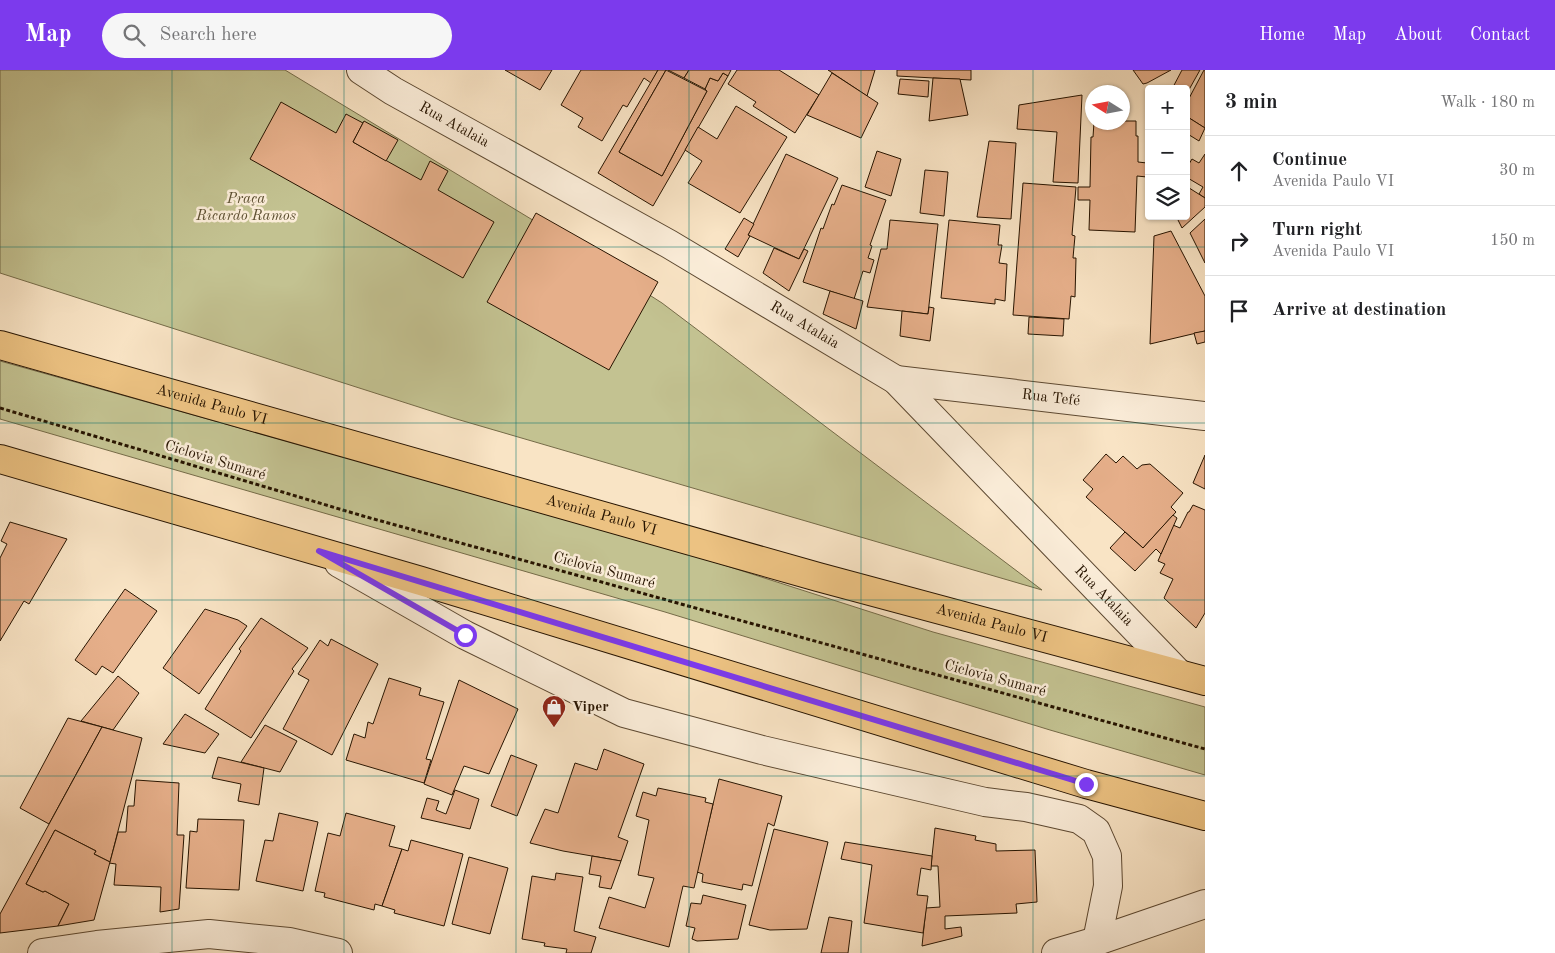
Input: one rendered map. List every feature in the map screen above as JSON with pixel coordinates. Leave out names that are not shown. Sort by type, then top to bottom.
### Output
[{"type":"main road","name":"Avenida Paulo VI","points":[[0,345],[818,577],[1205,681]]},
{"type":"main road","points":[[0,459],[319,551],[1086,784],[1205,816]]},
{"type":"street","name":"Rua Atalaia","points":[[361,70],[394,91],[669,244],[896,380],[1178,673]]},
{"type":"street","name":"Rua Tefé","points":[[896,380],[1205,416]]},
{"type":"street","points":[[319,551],[465,635],[624,713],[762,750],[985,802],[1026,807],[1079,818],[1096,831],[1107,856],[1108,886],[1098,940]]},
{"type":"street","points":[[1056,953],[1205,904]]},
{"type":"street","points":[[42,953],[97,945],[209,934],[289,942],[338,953]]},
{"type":"path","name":"Ciclovia Sumaré","points":[[0,408],[363,516],[1205,749]]},
{"type":"green space","name":"Praça Ricardo Ramos","points":[[0,70],[285,70],[531,219],[662,303],[1042,590],[453,418],[0,273]]},
{"type":"green space","points":[[0,361],[680,551],[933,632],[1205,707],[1205,775],[1050,730],[665,612],[0,419]]},
{"type":"building","points":[[505,70],[552,70],[540,90]]},
{"type":"building","points":[[581,70],[658,70],[651,83],[644,78],[627,107],[623,105],[602,141],[578,127],[583,118],[561,105]]},
{"type":"building","points":[[658,70],[666,70],[619,152],[662,176],[707,91],[705,89],[710,78],[718,81],[723,73],[728,76],[653,206],[598,173]]},
{"type":"building","points":[[666,70],[707,91],[662,176],[619,152]]},
{"type":"building","points":[[668,70],[689,70],[684,78]]},
{"type":"building","points":[[689,70],[731,70],[728,76],[723,73],[718,81],[710,78],[705,89],[684,78]]},
{"type":"building","points":[[737,70],[779,70],[819,95],[795,133],[753,106],[756,102],[728,84]]},
{"type":"building","points":[[828,70],[875,70],[867,96]]},
{"type":"building","points":[[897,70],[971,70],[971,80],[897,76]]},
{"type":"building","points":[[1133,70],[1171,70],[1143,84]]},
{"type":"building","points":[[1182,70],[1200,70],[1190,88],[1190,85],[1174,85]]},
{"type":"building","points":[[1205,70],[1205,128],[1190,119],[1190,96]]},
{"type":"building","points":[[832,73],[878,103],[861,138],[807,115]]},
{"type":"building","points":[[933,78],[960,79],[968,115],[929,121]]},
{"type":"building","points":[[900,79],[929,81],[928,97],[898,94]]},
{"type":"building","points":[[1082,95],[1078,183],[1053,182],[1057,132],[1017,129],[1019,105]]},
{"type":"building","points":[[281,102],[336,133],[346,114],[363,123],[353,142],[421,180],[430,161],[448,171],[438,190],[494,222],[463,278],[250,159]]},
{"type":"building","points":[[736,106],[787,137],[740,213],[688,183],[702,161],[685,150],[698,127],[717,139]]},
{"type":"building","points":[[1190,119],[1205,128],[1199,141],[1190,135]]},
{"type":"building","points":[[364,121],[398,140],[386,161],[353,142]]},
{"type":"building","points":[[1130,121],[1136,121],[1138,162],[1145,163],[1145,177],[1137,176],[1135,232],[1089,230],[1090,200],[1078,200],[1078,187],[1090,187],[1091,137],[1093,137],[1093,130],[1130,130]]},
{"type":"building","points":[[989,141],[1016,143],[1011,219],[977,217]]},
{"type":"building","points":[[877,151],[901,159],[891,196],[865,187]]},
{"type":"building","points":[[786,154],[838,178],[799,259],[748,235]]},
{"type":"building","points":[[1205,154],[1205,198],[1199,194],[1203,187],[1190,179],[1190,162],[1192,159],[1199,163]]},
{"type":"building","points":[[925,170],[948,172],[944,216],[920,213]]},
{"type":"building","points":[[1023,183],[1076,187],[1072,235],[1075,236],[1073,258],[1076,258],[1075,297],[1071,296],[1069,319],[1013,315]]},
{"type":"building","points":[[842,185],[886,200],[870,245],[872,246],[868,258],[874,260],[870,273],[863,271],[854,299],[803,282],[821,228],[823,229],[832,204],[834,205]]},
{"type":"building","points":[[1190,189],[1205,198],[1205,207],[1182,228],[1178,220],[1190,220]]},
{"type":"building","points":[[536,213],[658,282],[609,370],[487,302]]},
{"type":"building","points":[[744,218],[754,224],[748,235],[750,236],[738,257],[725,249]]},
{"type":"building","points":[[1205,219],[1205,263],[1190,233]]},
{"type":"building","points":[[890,220],[938,224],[928,314],[867,307],[881,249],[887,249]]},
{"type":"building","points":[[949,220],[1000,225],[998,245],[1002,245],[999,263],[1007,264],[1005,301],[995,299],[995,304],[941,298]]},
{"type":"building","points":[[1171,231],[1205,296],[1205,331],[1150,344],[1154,236]]},
{"type":"building","points":[[774,248],[799,259],[804,249],[808,251],[789,291],[763,273]]},
{"type":"building","points":[[830,291],[863,301],[856,329],[823,314]]},
{"type":"building","points":[[929,307],[934,308],[930,341],[900,336],[902,311],[928,314]]},
{"type":"building","points":[[1029,317],[1064,319],[1063,336],[1028,334]]},
{"type":"building","points":[[1205,331],[1205,342],[1197,344],[1194,333]]},
{"type":"building","points":[[1106,454],[1116,463],[1123,456],[1137,469],[1142,465],[1150,464],[1183,493],[1171,507],[1176,512],[1143,548],[1086,497],[1093,489],[1083,480]]},
{"type":"building","points":[[1205,455],[1205,489],[1193,483]]},
{"type":"building","points":[[1193,505],[1205,510],[1205,613],[1196,628],[1164,598],[1173,579],[1160,573],[1165,564],[1158,561],[1173,525],[1180,528]]},
{"type":"building","points":[[1173,515],[1177,518],[1161,554],[1156,549],[1135,571],[1110,548],[1125,532],[1143,548]]},
{"type":"building","points":[[10,522],[67,539],[29,604],[24,601],[0,641],[0,558],[7,544],[1,541]]},
{"type":"building","points":[[125,589],[157,611],[113,673],[102,666],[96,675],[75,660]]},
{"type":"building","points":[[205,609],[238,620],[247,626],[199,694],[163,668]]},
{"type":"building","points":[[261,618],[308,648],[292,669],[294,671],[251,738],[205,709],[241,651],[239,649]]},
{"type":"building","points":[[331,639],[378,664],[332,755],[283,729],[309,680],[298,674],[320,640],[328,646]]},
{"type":"building","points":[[118,676],[139,693],[113,730],[81,721]]},
{"type":"building","points":[[389,678],[421,688],[419,695],[444,702],[426,759],[431,760],[424,783],[346,760],[354,734],[365,738],[368,722],[373,724]]},
{"type":"building","points":[[459,680],[518,709],[489,774],[464,766],[452,795],[424,784]]},
{"type":"building","points":[[185,714],[219,734],[205,753],[163,744]]},
{"type":"building","points":[[68,718],[102,727],[49,824],[20,808]]},
{"type":"building","points":[[265,725],[297,741],[280,772],[241,762]]},
{"type":"building","points":[[102,727],[142,738],[110,862],[94,854],[96,851],[55,830],[26,884],[43,892],[45,891],[69,904],[58,926],[0,933],[0,914]]},
{"type":"building","points":[[604,749],[644,764],[618,837],[628,841],[621,861],[530,843],[545,809],[558,813],[575,763],[597,770]]},
{"type":"building","points":[[511,755],[537,765],[517,816],[491,806]]},
{"type":"building","points":[[218,757],[264,768],[259,805],[238,801],[241,784],[212,778]]},
{"type":"building","points":[[719,779],[782,796],[774,826],[768,823],[752,886],[743,884],[742,890],[702,882],[703,874],[697,872]]},
{"type":"building","points":[[136,780],[179,783],[177,835],[184,835],[179,909],[160,912],[161,887],[114,885],[116,864],[109,863],[118,832],[126,832],[128,806],[134,806]]},
{"type":"building","points":[[658,788],[706,798],[705,802],[713,804],[694,888],[683,886],[669,947],[599,928],[609,897],[645,908],[654,878],[638,875],[649,820],[636,816],[643,792],[656,796]]},
{"type":"building","points":[[455,790],[479,799],[470,829],[421,818],[427,798],[439,801],[436,810],[446,814]]},
{"type":"building","points":[[279,813],[318,822],[303,891],[256,881],[265,840],[273,841]]},
{"type":"building","points":[[346,813],[395,826],[389,846],[402,849],[382,906],[375,904],[374,910],[324,897],[325,893],[315,891],[328,833],[340,836]]},
{"type":"building","points":[[198,819],[244,820],[239,890],[186,888],[190,831],[197,832]]},
{"type":"building","points":[[935,828],[976,836],[975,840],[996,844],[996,851],[1035,850],[1037,902],[1016,904],[1017,913],[945,916],[945,929],[961,927],[962,936],[922,946],[926,908],[940,907],[938,866],[931,866]]},
{"type":"building","points":[[774,829],[828,842],[807,929],[770,930],[749,925]]},
{"type":"building","points":[[55,830],[96,851],[94,854],[110,862],[94,920],[58,926],[69,904],[45,891],[43,892],[26,884]]},
{"type":"building","points":[[411,840],[463,854],[444,926],[394,913],[395,910],[382,906],[402,849],[408,851]]},
{"type":"building","points":[[845,842],[932,856],[931,870],[921,868],[917,895],[928,896],[923,933],[864,923],[872,865],[841,859]]},
{"type":"building","points":[[592,856],[621,861],[611,889],[599,887],[601,876],[589,874]]},
{"type":"building","points":[[469,857],[508,868],[490,934],[452,924]]},
{"type":"building","points":[[556,873],[583,877],[574,931],[596,937],[591,953],[566,953],[567,949],[544,946],[545,943],[522,939],[532,876],[555,880]]},
{"type":"building","points":[[703,895],[746,905],[738,939],[697,941],[692,939],[695,928],[686,926],[691,903],[701,904]]},
{"type":"building","points":[[829,917],[852,921],[848,953],[821,953]]},
{"type":"place","name":"Viper","points":[[554,728]]},
{"type":"route","points":[[465,635],[319,551],[1086,784]]}]
